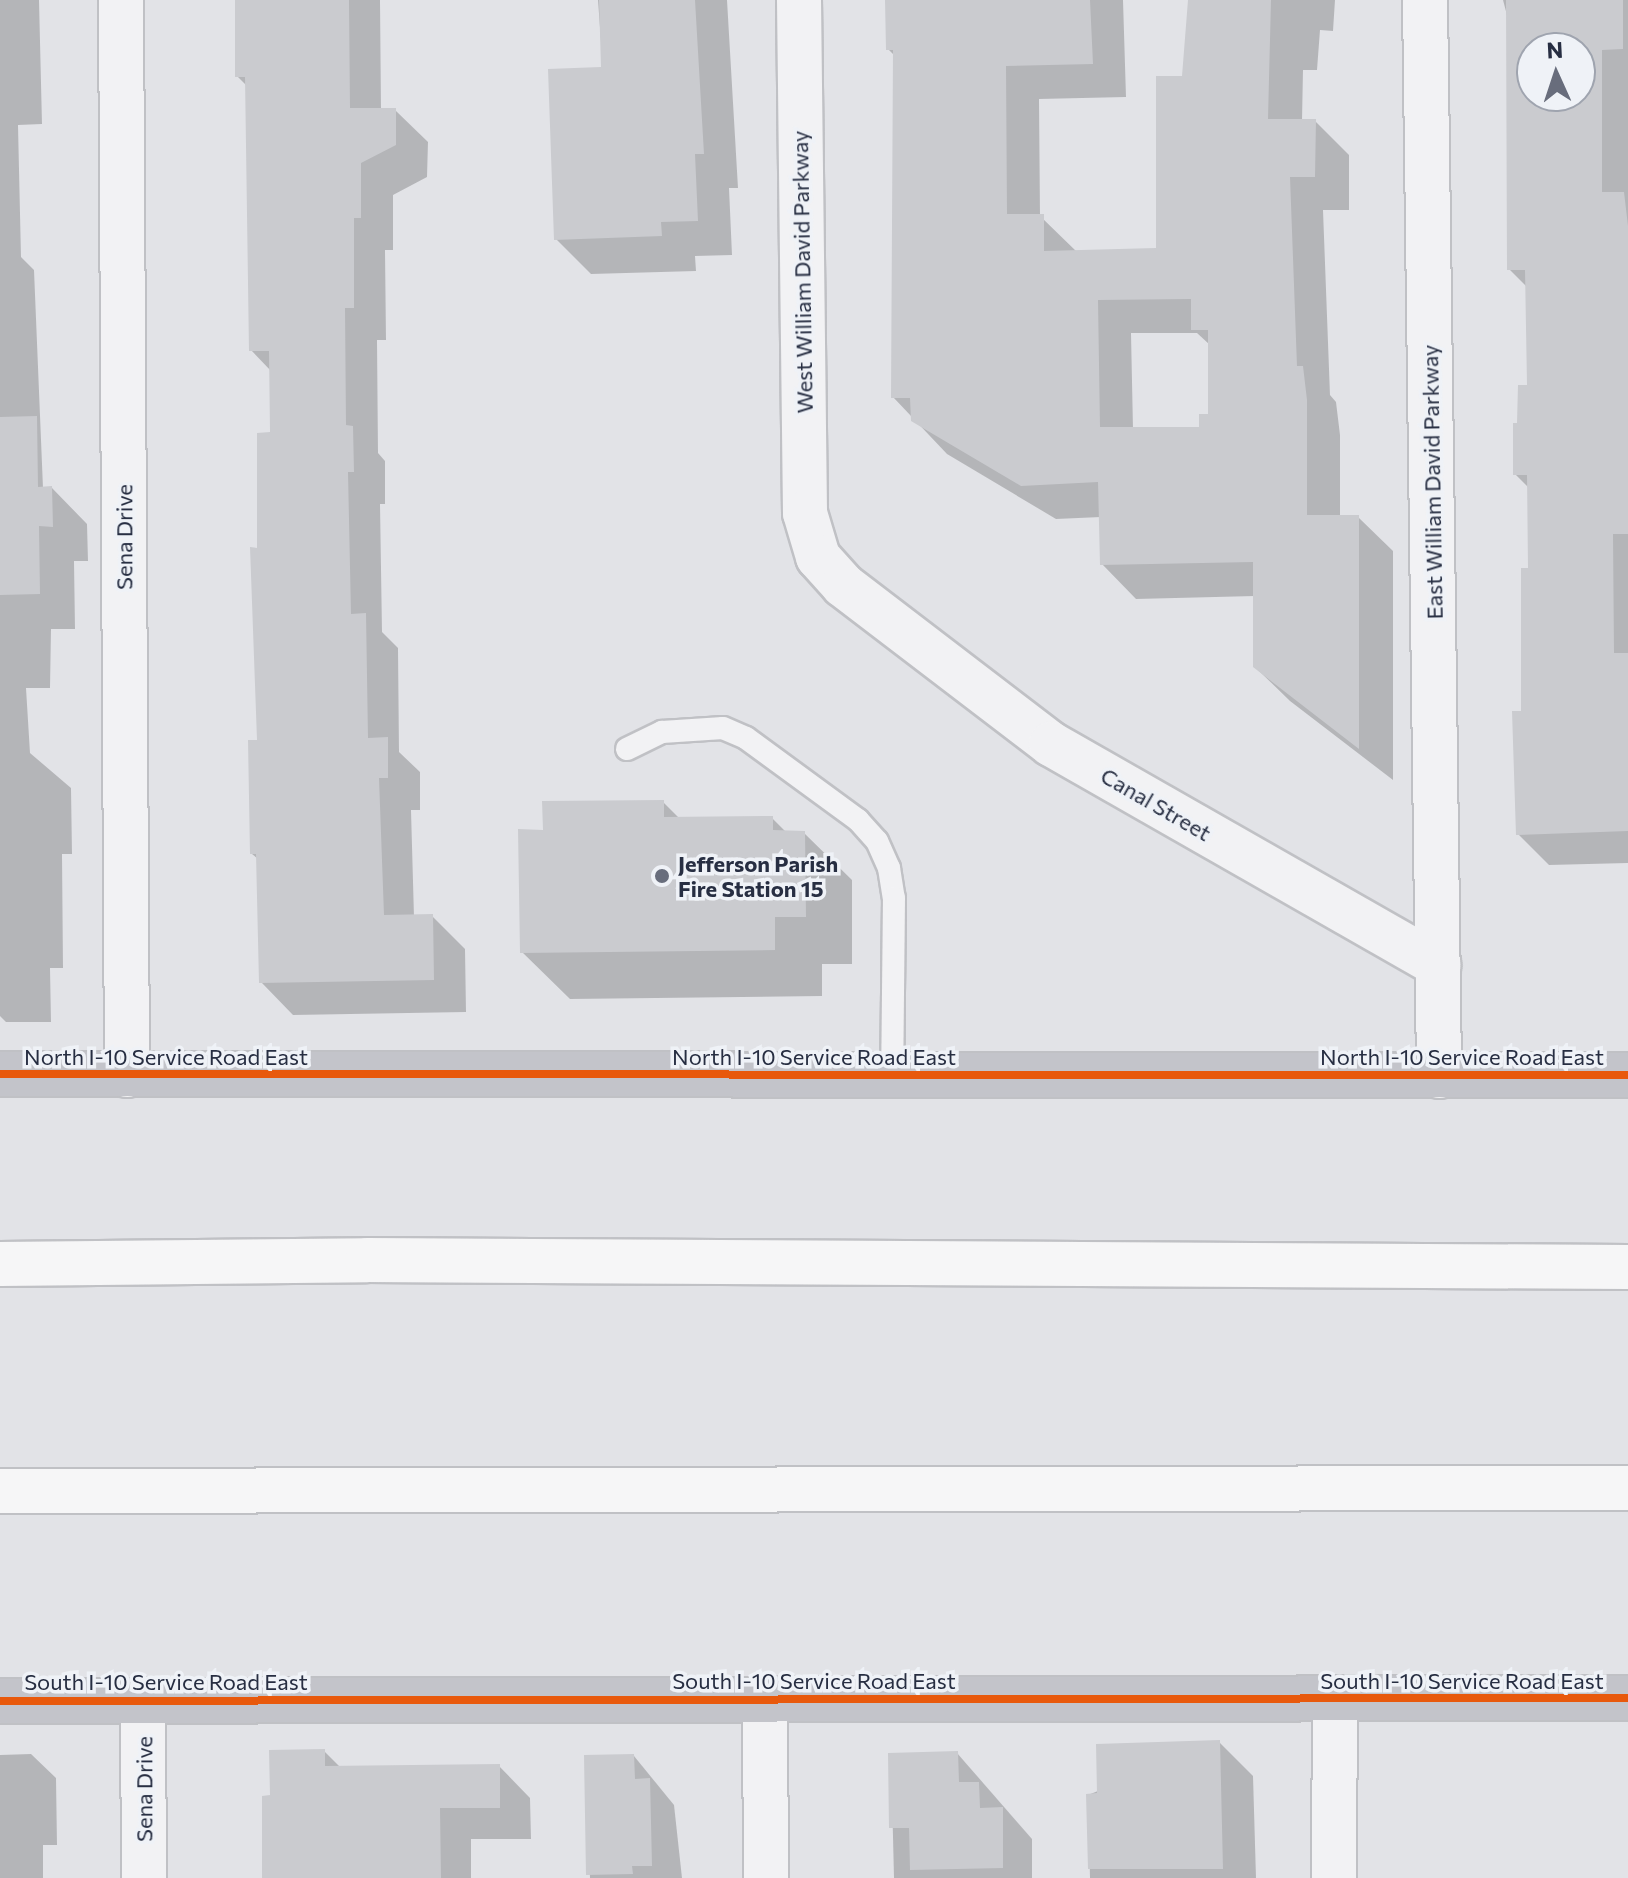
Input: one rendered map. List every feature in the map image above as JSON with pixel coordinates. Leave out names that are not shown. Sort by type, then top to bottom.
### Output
[{"type":"highway","points":[[0,1264],[500,1262],[1628,1267]]},
{"type":"highway","points":[[0,1491],[486,1486],[1628,1488]]},
{"type":"street","name":"Sena Drive","points":[[121,0],[127,1075]]},
{"type":"street","name":"West William David Parkway","points":[[799,0],[805,513],[812,543]]},
{"type":"street","name":"East William David Parkway","points":[[1425,0],[1438,965]]},
{"type":"street","name":"Canal Street","points":[[812,543],[843,585],[1051,744],[1438,965]]},
{"type":"street","points":[[1438,965],[1439,1076]]},
{"type":"street","name":"North I-10 Service Road East","points":[[0,1074],[1628,1075]]},
{"type":"street","name":"South I-10 Service Road East","points":[[0,1701],[1628,1698]]},
{"type":"street","points":[[765,1699],[766,1878]]},
{"type":"street","points":[[1334,1878],[1335,1699]]},
{"type":"street","name":"Sena Drive","points":[[143,1700],[144,1878]]},
{"type":"lane","points":[[627,749],[662,732],[723,728],[758,747],[858,820],[877,841],[889,868],[894,898],[892,1075]]},
{"type":"building","points":[[235,0],[349,0],[350,108],[396,108],[396,145],[361,163],[361,218],[354,218],[354,308],[345,308],[346,425],[353,426],[354,472],[348,472],[351,614],[366,613],[368,738],[388,737],[388,778],[379,778],[384,915],[433,914],[434,980],[259,983],[256,854],[250,854],[248,740],[257,740],[250,547],[257,548],[257,433],[270,432],[269,351],[249,351],[245,77],[235,77]]},
{"type":"building","points":[[599,0],[695,0],[704,154],[695,154],[698,221],[661,222],[662,236],[554,240],[548,69],[601,67]]},
{"type":"building","points":[[885,0],[1090,0],[1093,64],[1006,66],[1007,214],[1044,214],[1044,251],[1156,248],[1156,76],[1182,76],[1188,0],[1271,0],[1268,119],[1316,119],[1315,177],[1290,177],[1297,366],[1303,366],[1307,400],[1307,515],[1359,515],[1359,749],[1253,667],[1253,562],[1100,565],[1098,482],[1021,486],[911,421],[910,398],[891,398],[893,50],[886,50]],"holes":[[[1191,299],[1191,330],[1208,330],[1208,414],[1199,414],[1199,427],[1100,427],[1098,300]]]},
{"type":"building","points":[[1506,0],[1623,0],[1623,49],[1602,50],[1602,192],[1624,192],[1628,226],[1628,534],[1613,534],[1614,653],[1628,653],[1628,831],[1516,835],[1512,711],[1521,711],[1521,568],[1528,568],[1527,475],[1513,475],[1513,423],[1517,423],[1518,385],[1527,385],[1525,270],[1507,270]]},
{"type":"building","points":[[37,416],[38,487],[52,486],[53,527],[39,526],[40,594],[0,595],[0,417]]},
{"type":"building","name":"Jefferson Parish Fire Station 15","points":[[664,800],[664,817],[773,816],[773,830],[805,831],[806,917],[775,917],[775,950],[520,953],[518,829],[543,830],[542,801]]},
{"type":"building","points":[[1220,1740],[1223,1869],[1088,1869],[1086,1794],[1097,1793],[1096,1744]]},
{"type":"building","points":[[325,1749],[325,1766],[500,1764],[500,1808],[440,1808],[441,1878],[262,1878],[262,1796],[270,1795],[269,1750]]},
{"type":"building","points":[[958,1751],[959,1782],[979,1782],[980,1808],[1003,1807],[1003,1868],[910,1870],[909,1828],[889,1828],[888,1753]]},
{"type":"building","points":[[634,1754],[635,1779],[650,1778],[652,1866],[632,1866],[633,1874],[586,1875],[584,1755]]},
{"type":"cycle path","points":[[0,1074],[1628,1075]]},
{"type":"cycle path","points":[[0,1701],[1628,1698]]},
{"type":"place","name":"Jefferson Parish Fire Station 15","points":[[662,876]]}]
